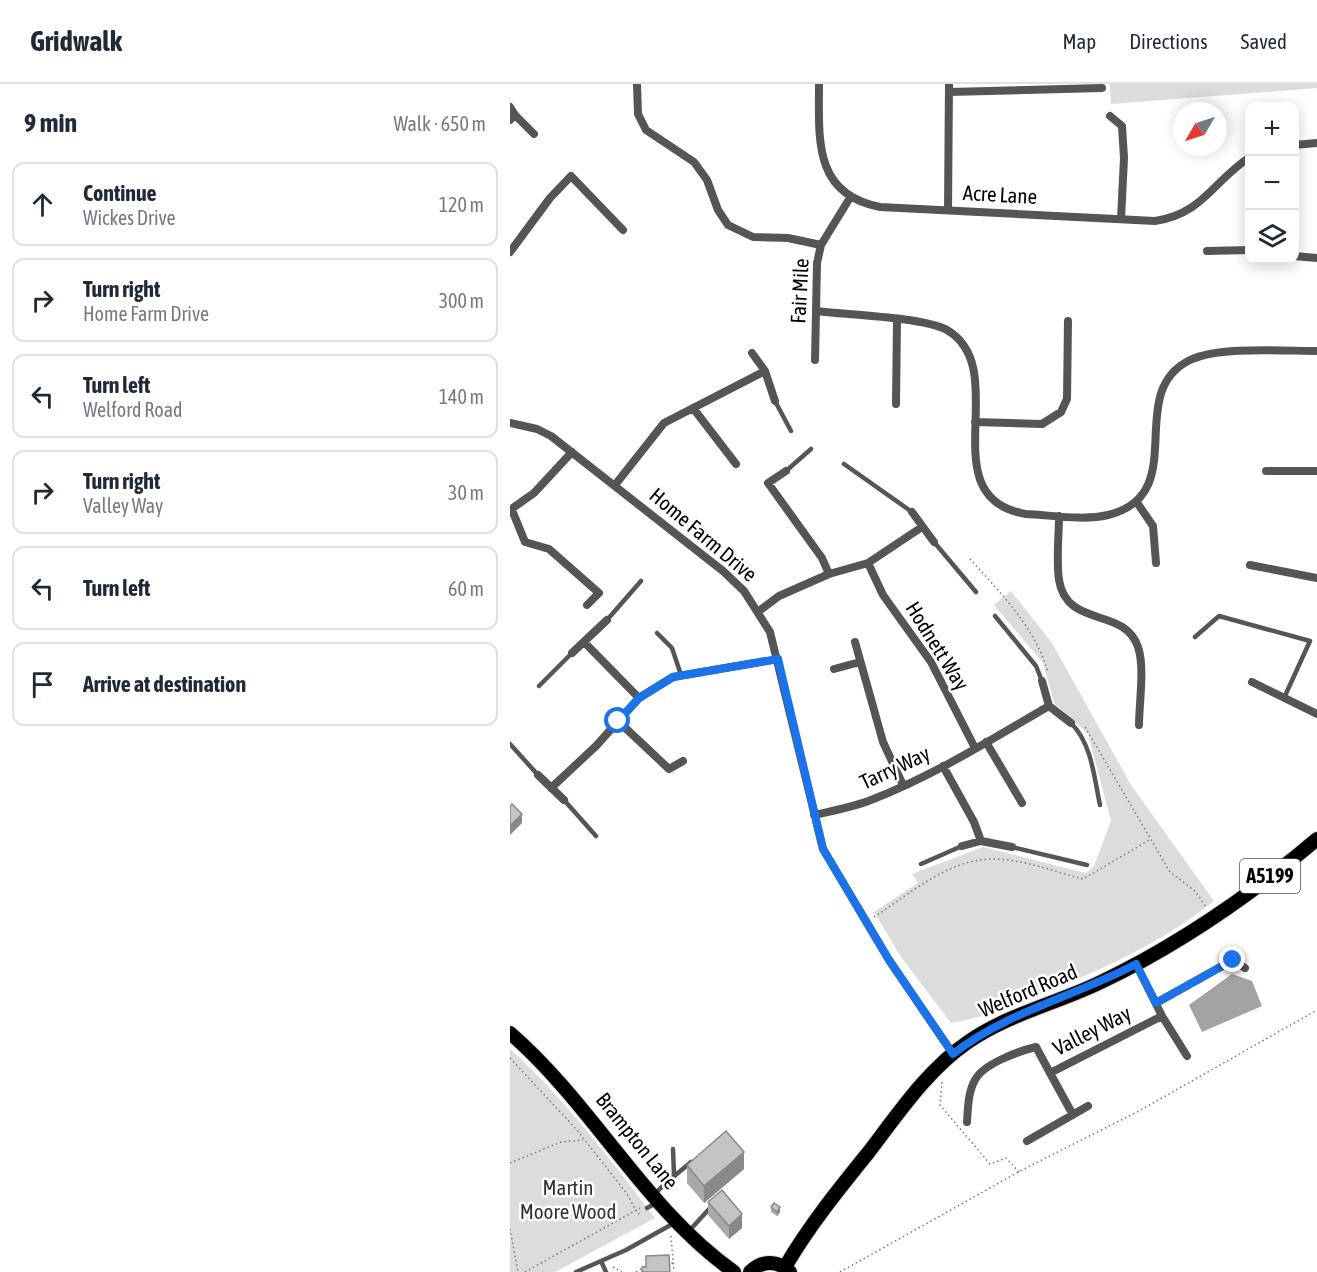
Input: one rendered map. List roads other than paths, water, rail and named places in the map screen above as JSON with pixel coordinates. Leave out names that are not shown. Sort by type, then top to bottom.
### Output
[{"type":"main road","name":"Welford Road","points":[[787,1270],[818,1213],[913,1095],[953,1054],[982,1033],[1099,984],[1136,964],[1213,916],[1317,839]]},
{"type":"main road","name":"Brampton Lane","points":[[510,1033],[562,1085],[674,1229],[686,1233],[734,1272]]},
{"type":"main road","points":[[750,1272],[767,1263],[787,1270]]},
{"type":"street","points":[[637,84],[638,114],[646,130],[694,162],[707,180],[718,210],[728,225],[753,237],[788,238],[820,245]]},
{"type":"street","name":"Acre Lane","points":[[819,84],[821,156],[832,177],[851,196],[861,203],[880,207],[1155,221],[1184,214],[1197,206],[1245,162]]},
{"type":"street","points":[[948,210],[949,88],[1050,86],[1102,88]]},
{"type":"street","points":[[512,114],[534,134]]},
{"type":"street","points":[[1110,116],[1122,126],[1124,158],[1121,219]]},
{"type":"street","points":[[1299,145],[1317,143]]},
{"type":"street","points":[[510,252],[550,198],[571,176],[623,230]]},
{"type":"street","name":"Fair Mile","points":[[815,360],[817,263],[820,245],[851,196]]},
{"type":"street","points":[[1207,251],[1245,250]]},
{"type":"street","points":[[1299,256],[1317,258]]},
{"type":"street","points":[[816,311],[929,322],[950,332],[968,352],[975,375],[976,471],[987,493],[1014,512],[1059,516],[1106,515],[1136,501],[1151,480],[1155,468],[1159,394],[1164,384],[1180,366],[1214,352],[1317,351]]},
{"type":"street","points":[[896,404],[897,320]]},
{"type":"street","points":[[975,422],[1042,424],[1061,412],[1067,399],[1068,321]]},
{"type":"street","points":[[752,353],[765,371],[775,400]]},
{"type":"street","points":[[615,485],[664,423],[765,371]]},
{"type":"street","points":[[693,408],[736,464]]},
{"type":"street","name":"Home Farm Drive","points":[[510,423],[537,429],[572,452],[723,571],[744,591],[759,610],[770,632],[778,659],[823,849],[866,923],[934,1030],[953,1054]]},
{"type":"street","points":[[572,452],[534,493],[511,510],[525,542],[549,549],[599,593],[587,605]]},
{"type":"street","points":[[786,471],[768,483],[822,558],[829,574]]},
{"type":"street","points":[[1266,471],[1296,473],[1317,471]]},
{"type":"street","points":[[1136,501],[1153,526],[1156,563]]},
{"type":"street","points":[[912,512],[934,542]]},
{"type":"street","points":[[1059,516],[1059,581],[1068,601],[1086,615],[1118,624],[1137,645],[1139,725]]},
{"type":"street","points":[[759,610],[778,596],[829,574],[868,563],[922,527]]},
{"type":"street","name":"Hodnett Way","points":[[868,563],[883,595],[931,662],[975,748]]},
{"type":"street","points":[[1250,565],[1317,578]]},
{"type":"street","points":[[572,653],[607,620]]},
{"type":"street","points":[[584,642],[639,698]]},
{"type":"street","points":[[855,642],[883,742],[903,785]]},
{"type":"street","points":[[551,788],[639,698],[673,677],[778,659]]},
{"type":"street","points":[[834,669],[860,662]]},
{"type":"street","points":[[1042,681],[1049,706],[1071,723]]},
{"type":"street","points":[[1252,682],[1317,714]]},
{"type":"street","name":"Tarry Way","points":[[814,815],[857,805],[903,785],[943,766],[1049,706]]},
{"type":"street","points":[[618,721],[669,769],[682,761]]},
{"type":"street","points":[[986,742],[1022,803]]},
{"type":"street","points":[[943,766],[974,822],[981,841]]},
{"type":"street","points":[[538,775],[564,800]]},
{"type":"street","points":[[962,846],[981,841],[1012,847]]},
{"type":"street","points":[[1156,1003],[1233,960],[1245,968]]},
{"type":"street","name":"Valley Way","points":[[967,1122],[970,1092],[981,1072],[1013,1054],[1036,1047],[1050,1073],[1162,1016],[1136,964]]},
{"type":"street","points":[[1162,1016],[1187,1056]]},
{"type":"street","points":[[1050,1073],[1073,1115]]},
{"type":"street","points":[[1027,1141],[1088,1106]]},
{"type":"lane","points":[[775,400],[791,431]]},
{"type":"lane","points":[[786,471],[811,449]]},
{"type":"lane","points":[[844,464],[912,512]]},
{"type":"lane","points":[[934,542],[976,592]]},
{"type":"lane","points":[[607,620],[641,581]]},
{"type":"lane","points":[[995,616],[1036,666],[1042,681]]},
{"type":"lane","points":[[1195,637],[1218,616],[1310,642],[1284,698]]},
{"type":"lane","points":[[657,633],[672,648],[681,675]]},
{"type":"lane","points":[[539,686],[572,653]]},
{"type":"lane","points":[[1071,723],[1080,732],[1086,745],[1100,805]]},
{"type":"lane","points":[[510,744],[538,775]]},
{"type":"lane","points":[[564,800],[596,836]]},
{"type":"lane","points":[[921,864],[962,846]]},
{"type":"lane","points":[[1012,847],[1087,865]]},
{"type":"lane","points":[[672,1178],[673,1149]]},
{"type":"lane","points":[[651,1202],[672,1178],[697,1157]]},
{"type":"lane","points":[[686,1233],[714,1202]]},
{"type":"lane","points":[[576,1272],[674,1229]]},
{"type":"lane","points":[[602,1261],[606,1272]]},
{"type":"park label","name":"Martin Moore Wood","points":[[568,1200]]}]
